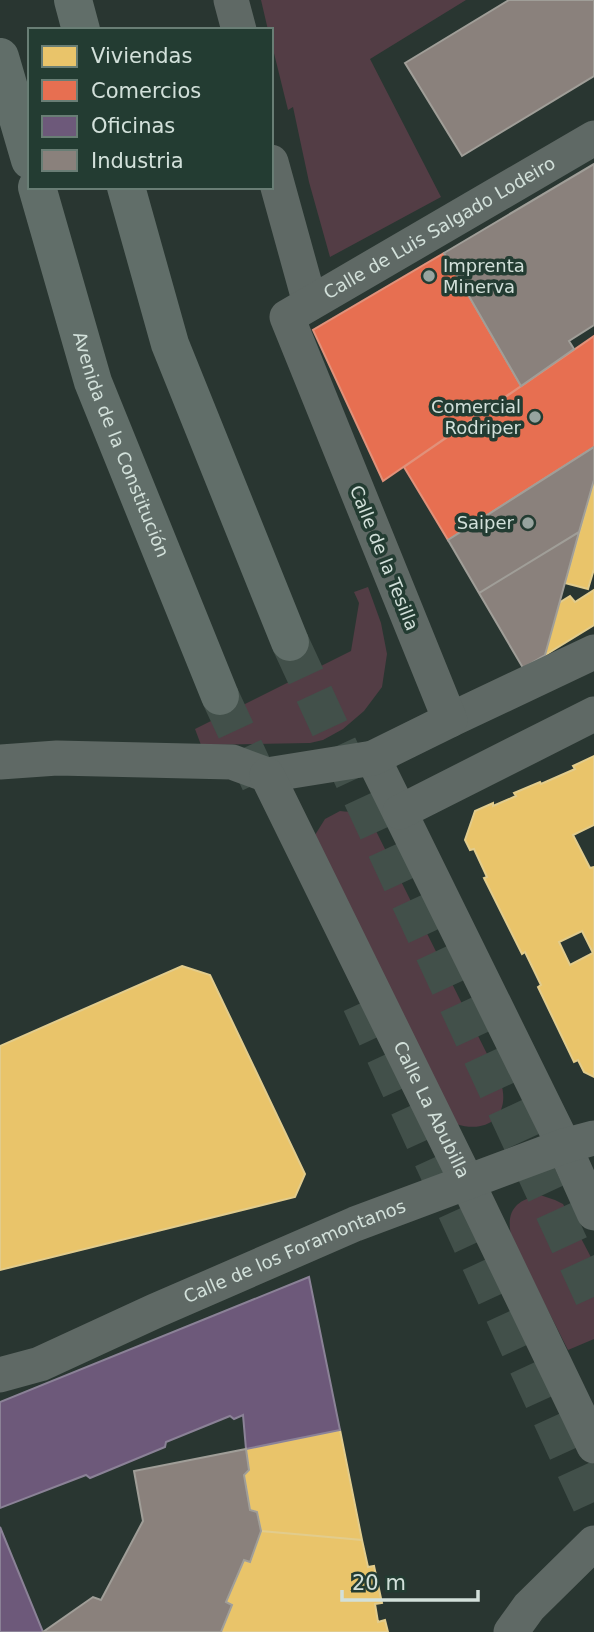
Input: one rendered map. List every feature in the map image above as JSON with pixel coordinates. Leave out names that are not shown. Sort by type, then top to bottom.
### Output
[{"type":"highway","points":[[73,0],[80,28]]},
{"type":"highway","points":[[0,57],[28,153]]},
{"type":"highway","name":"Avenida de la Constitución","points":[[38,189],[93,382],[220,695]]},
{"type":"highway","points":[[127,189],[170,344],[290,642]]},
{"type":"street","points":[[231,0],[238,28]]},
{"type":"street","name":"Calle de Luis Salgado Lodeiro","points":[[299,310],[594,138]]},
{"type":"street","name":"Calle de la Tesilla","points":[[273,173],[299,310],[450,720]]},
{"type":"street","points":[[0,762],[57,758],[232,762],[267,775],[373,758],[594,652]]},
{"type":"street","points":[[400,811],[594,715]]},
{"type":"street","points":[[373,758],[579,1142],[594,1213]]},
{"type":"street","name":"Calle La Abubilla","points":[[267,775],[594,1446]]},
{"type":"street","name":"Calle de los Foramontanos","points":[[0,1375],[40,1364],[355,1224],[579,1142]]},
{"type":"street","points":[[511,1632],[529,1607],[594,1543]]},
{"type":"shaded area","points":[[261,0],[466,0],[370,59],[441,197],[330,257],[309,182],[293,107],[288,110],[273,49],[273,28],[268,28]]},
{"type":"shaded area","points":[[368,587],[381,623],[387,654],[382,687],[364,711],[343,729],[323,740],[310,743],[201,745],[195,729],[351,651],[359,603],[354,592]]},
{"type":"shaded area","points":[[340,811],[353,812],[371,821],[500,1080],[503,1102],[495,1119],[488,1124],[468,1127],[456,1124],[315,835],[325,819]]},
{"type":"shaded area","points":[[540,1195],[563,1204],[594,1263],[594,1339],[568,1350],[512,1239],[510,1230],[511,1215],[518,1204]]},
{"type":"building: Viviendas","points":[[594,480],[594,569],[588,589],[565,583]]},
{"type":"building: Viviendas","points":[[594,590],[594,625],[545,655],[559,603],[570,596],[575,602]]},
{"type":"building: Viviendas","points":[[594,756],[594,825],[573,835],[590,868],[594,867],[594,1077],[584,1072],[578,1060],[574,1062],[538,987],[541,985],[525,952],[522,954],[484,878],[487,877],[474,849],[470,850],[465,840],[475,811],[493,803],[493,806],[516,796],[514,793],[575,769],[573,766]],"holes":[[[582,931],[593,953],[570,965],[559,942]]]},
{"type":"building: Viviendas","points":[[182,966],[210,975],[305,1174],[295,1197],[0,1270],[0,1046]]},
{"type":"building: Viviendas","points":[[340,1430],[362,1540],[261,1531],[257,1512],[250,1510],[244,1475],[249,1470],[246,1449]]},
{"type":"building: Viviendas","points":[[261,1531],[362,1540],[368,1567],[374,1566],[382,1603],[375,1604],[378,1622],[385,1620],[388,1632],[221,1632],[232,1605],[226,1602],[244,1560],[250,1562]]},
{"type":"building: Comercios","points":[[444,253],[521,386],[383,481],[313,330]]},
{"type":"building: Comercios","name":"Comercial Rodriper","points":[[594,336],[594,447],[448,540],[404,467]]},
{"type":"building: Oficinas","points":[[309,1277],[340,1430],[246,1449],[243,1415],[234,1419],[230,1416],[166,1442],[165,1447],[90,1478],[86,1475],[0,1508],[0,1402]]},
{"type":"building: Oficinas","points":[[0,1527],[43,1632],[0,1632]]},
{"type":"building: Industria","points":[[509,0],[594,0],[594,76],[462,156],[405,63]]},
{"type":"building: Industria","points":[[594,164],[594,325],[569,341],[574,349],[521,386],[444,253]]},
{"type":"building: Industria","name":"Saiper","points":[[594,447],[594,480],[579,532],[479,593],[448,540]]},
{"type":"building: Industria","name":"Saiper","points":[[579,532],[545,655],[523,668],[479,593]]},
{"type":"building: Industria","points":[[246,1449],[249,1470],[244,1475],[250,1510],[257,1512],[261,1531],[250,1562],[244,1560],[226,1602],[232,1605],[221,1632],[43,1632],[93,1597],[101,1600],[143,1521],[134,1471]]},
{"type":"tunnel","points":[[290,642],[594,1298]]},
{"type":"tunnel","points":[[220,696],[266,795]]},
{"type":"tunnel","points":[[361,1003],[594,1510]]},
{"type":"place","name":"Imprenta Minerva","points":[[429,276]]},
{"type":"place","name":"Comercial Rodriper","points":[[535,417]]},
{"type":"place","name":"Saiper","points":[[528,523]]}]
